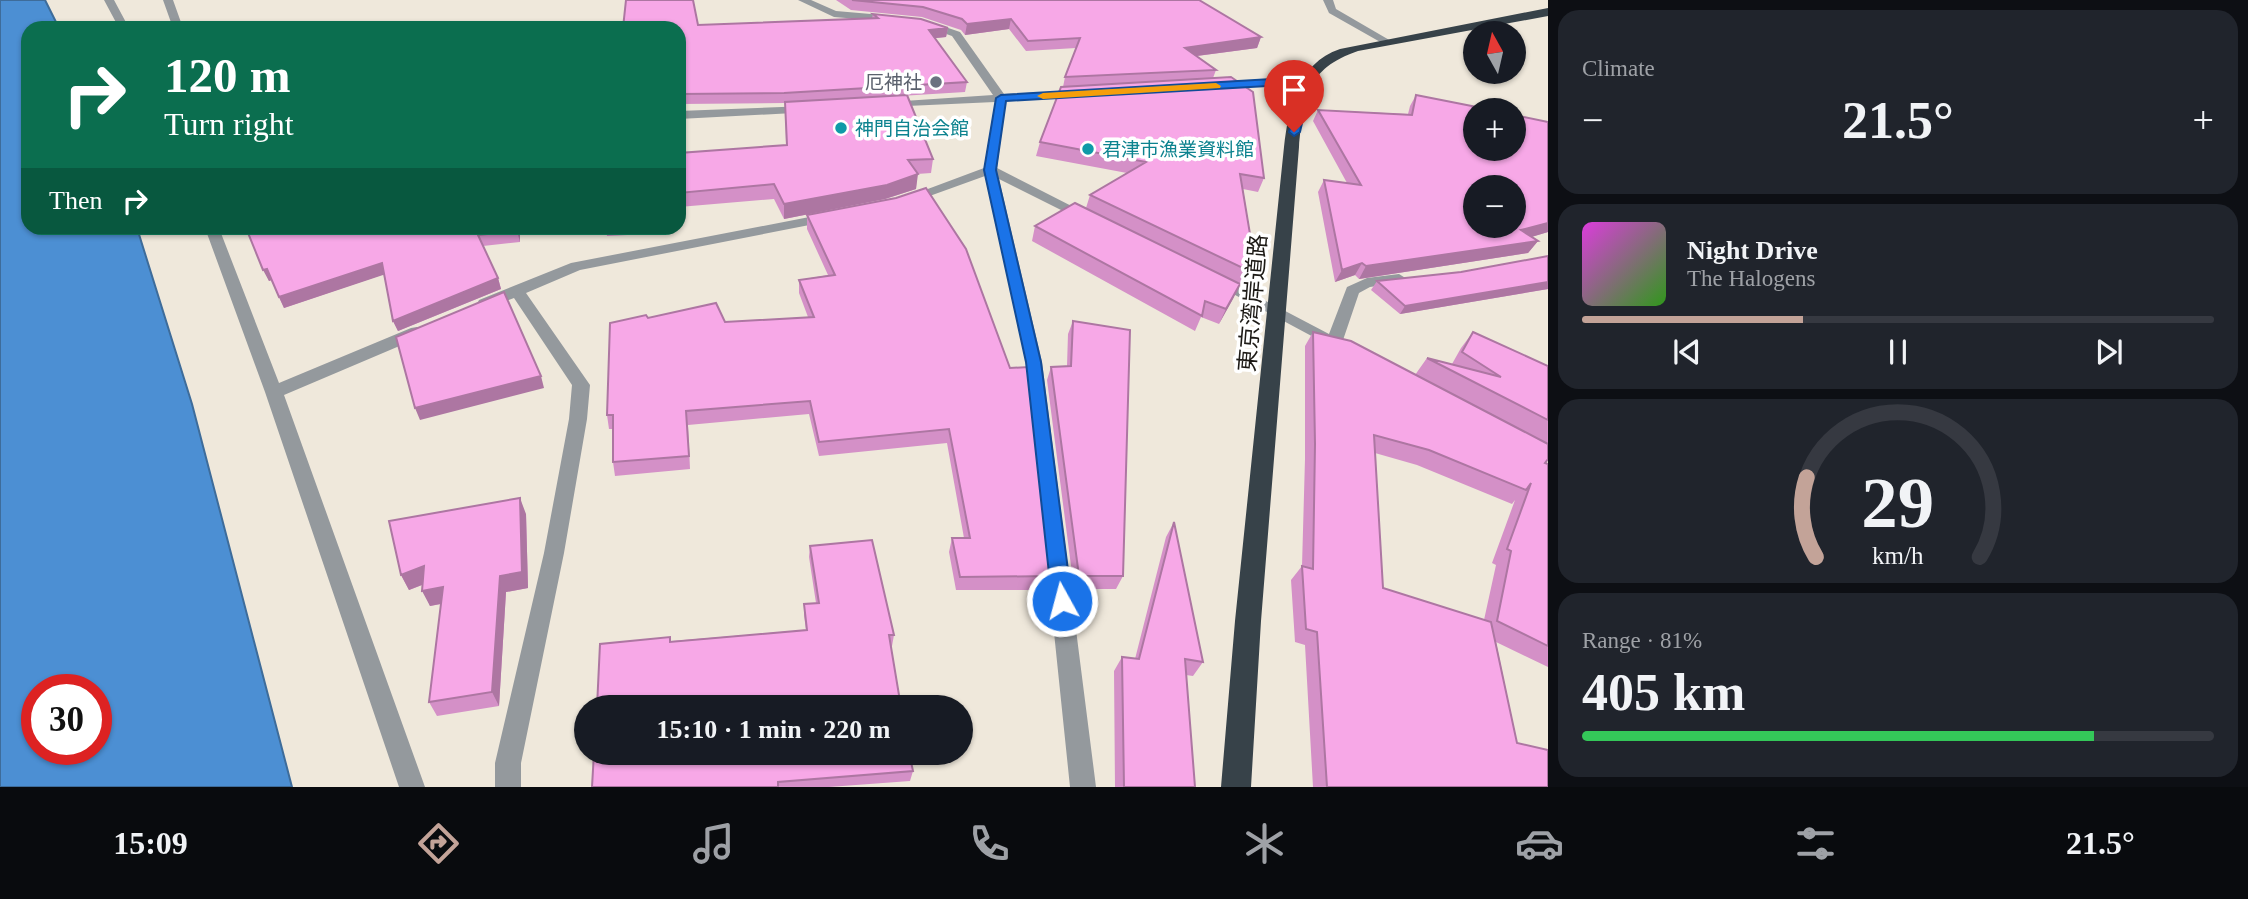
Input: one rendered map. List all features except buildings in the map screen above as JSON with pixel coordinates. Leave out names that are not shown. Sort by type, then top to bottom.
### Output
[{"type":"highway","points":[[1307,80],[1329,57],[1386,41],[1548,12]]},
{"type":"highway","name":"東京湾岸道路","points":[[1236,787],[1248,621],[1294,132],[1307,80]]},
{"type":"street","points":[[108,0],[120,21]]},
{"type":"street","points":[[168,0],[176,21]]},
{"type":"street","points":[[803,0],[834,14],[921,22],[956,34],[1001,98],[990,170],[1034,362],[1083,787]]},
{"type":"street","points":[[1328,0],[1332,11],[1386,41]]},
{"type":"street","points":[[1210,86],[1307,80]]},
{"type":"street","points":[[881,105],[1099,92]]},
{"type":"street","points":[[686,115],[828,108]]},
{"type":"street","points":[[889,206],[990,170],[1097,222]]},
{"type":"street","points":[[466,312],[576,266],[848,214]]},
{"type":"street","points":[[215,235],[274,392],[412,787]]},
{"type":"street","points":[[1205,276],[1277,311],[1340,347],[1352,290],[1367,283],[1417,277]]},
{"type":"street","points":[[508,787],[508,763],[554,553],[578,419],[581,385],[517,291]]},
{"type":"street","points":[[274,392],[428,328]]},
{"type":"water","points":[[0,0],[45,0],[56,21],[21,21],[21,235],[139,235],[192,404],[292,787],[0,787]]},
{"type":"slow traffic","points":[[1043,96],[1216,86]]},
{"type":"place","name":"厄神社","points":[[936,82]]},
{"type":"place","name":"神門自治会館","points":[[841,128]]},
{"type":"place","name":"君津市漁業資料館","points":[[1088,149]]},
{"type":"route","points":[[1062,601],[1034,362],[990,170],[1001,98],[1307,80],[1294,132]]}]
